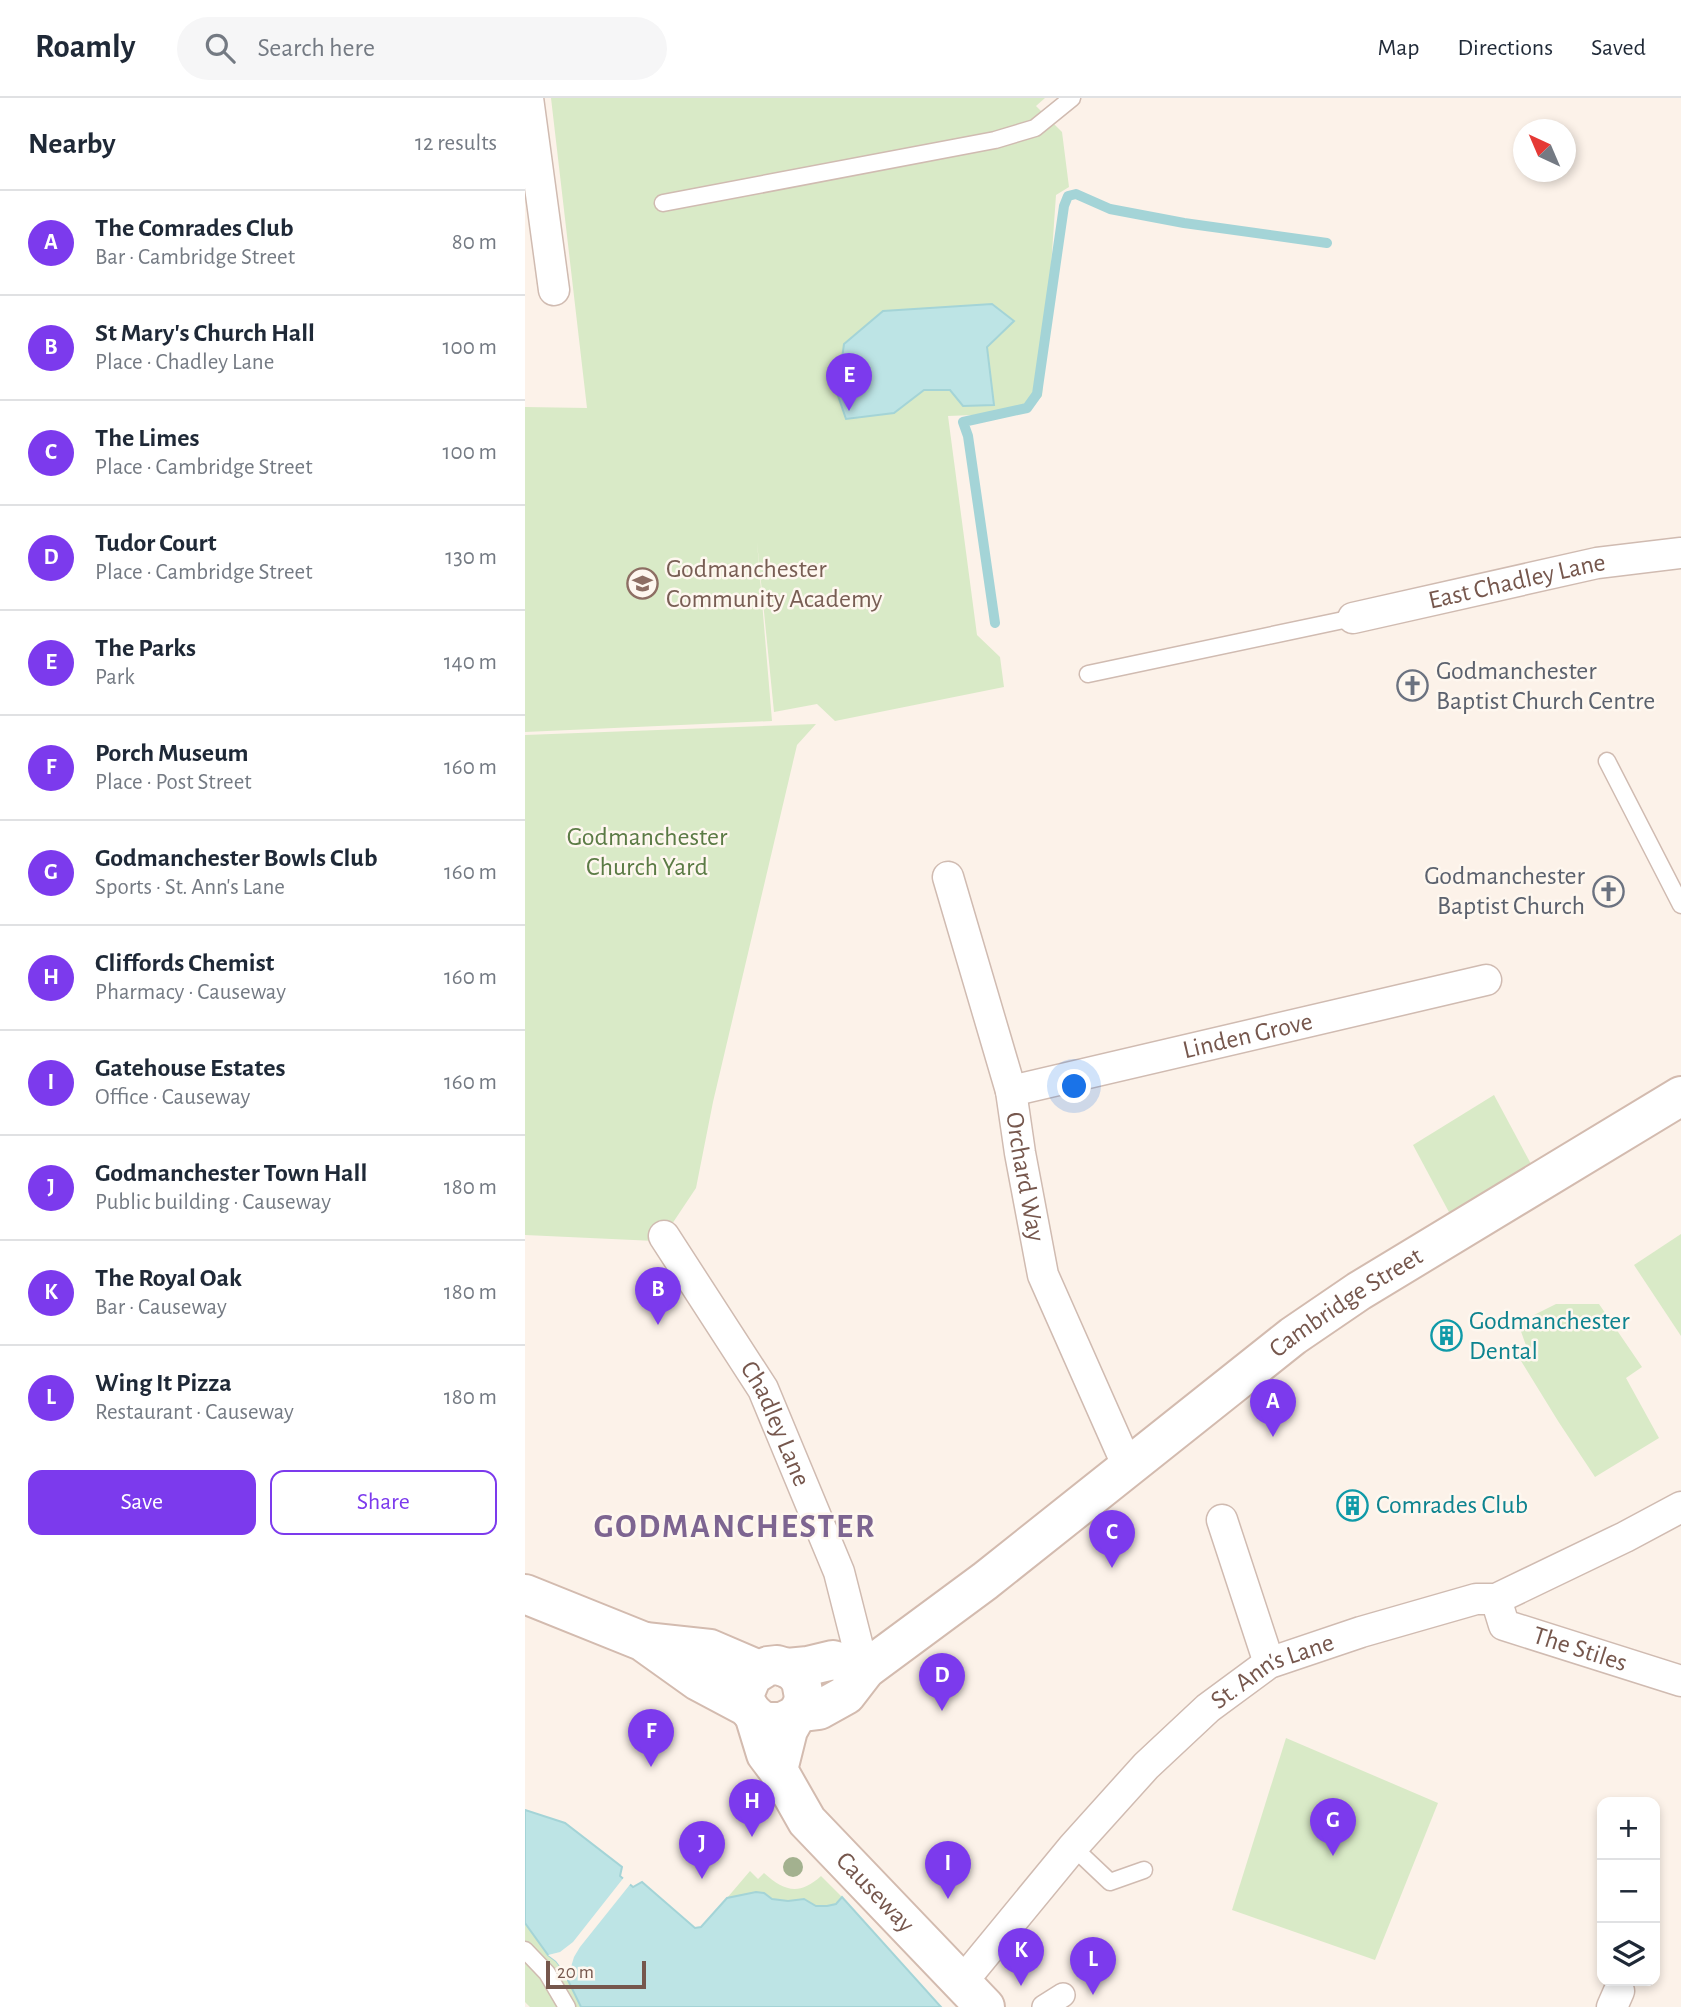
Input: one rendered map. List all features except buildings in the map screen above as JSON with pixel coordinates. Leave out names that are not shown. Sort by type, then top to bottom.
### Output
[{"type":"main road","name":"Cambridge Street","points":[[794,1716],[819,1710],[846,1695],[866,1669],[985,1581],[1293,1336],[1359,1291],[1681,1096]]},
{"type":"main road","points":[[525,1594],[642,1641],[698,1681],[745,1706],[767,1722],[782,1723],[794,1716]]},
{"type":"main road","points":[[642,1641],[710,1649],[773,1669],[795,1673],[804,1689],[802,1705],[788,1730],[778,1770]]},
{"type":"main road","points":[[750,1710],[745,1693],[752,1675],[832,1660],[866,1669]]},
{"type":"main road","name":"Causeway","points":[[750,1710],[766,1754],[807,1821],[974,1995]]},
{"type":"street","points":[[528,98],[554,290]]},
{"type":"street","name":"East Chadley Lane","points":[[1353,618],[1597,563],[1681,553]]},
{"type":"street","name":"Orchard Way","points":[[948,877],[1011,1091],[1043,1275],[1128,1467]]},
{"type":"street","name":"Linden Grove","points":[[1011,1091],[1486,980]]},
{"type":"street","name":"Chadley Lane","points":[[664,1236],[763,1389],[839,1572],[866,1669]]},
{"type":"street","name":"St. Ann's Lane","points":[[974,1995],[1073,1847],[1146,1766],[1208,1707],[1269,1663],[1476,1599],[1496,1599],[1681,1507]]},
{"type":"street","points":[[1222,1520],[1269,1663]]},
{"type":"street","name":"The Stiles","points":[[1496,1599],[1504,1625],[1681,1681]]},
{"type":"lane","points":[[663,203],[995,140],[1035,128],[1072,98]]},
{"type":"lane","points":[[1088,674],[1353,618]]},
{"type":"lane","points":[[1607,761],[1681,905]]},
{"type":"lane","points":[[1073,1847],[1110,1882],[1144,1870]]},
{"type":"lane","points":[[525,1950],[547,1973],[567,2007]]},
{"type":"green space","points":[[551,98],[1045,98],[1036,106],[1062,132],[1069,187],[1056,195],[1042,396],[1025,413],[948,416],[977,635],[1000,657],[1004,687],[835,721],[817,704],[774,712],[757,542],[772,721],[525,732],[525,407],[587,408]]},
{"type":"green space","name":"Godmanchester Church Yard","points":[[816,724],[797,745],[713,1102],[696,1188],[664,1236],[655,1241],[525,1235],[525,735]]},
{"type":"green space","points":[[1494,1095],[1531,1164],[1450,1214],[1413,1145]]},
{"type":"green space","points":[[1681,1234],[1681,1336],[1634,1265]]},
{"type":"green space","points":[[1556,1304],[1599,1304],[1642,1367],[1626,1378],[1659,1438],[1595,1477],[1518,1356],[1528,1351],[1518,1323]]},
{"type":"green space","points":[[1286,1738],[1438,1803],[1375,1960],[1232,1910]]},
{"type":"green space","points":[[750,1871],[758,1879],[764,1873],[778,1884],[792,1889],[806,1886],[821,1876],[842,1897],[836,1904],[827,1906],[816,1906],[804,1899],[772,1899],[764,1893],[756,1892],[727,1898]]},
{"type":"green space","points":[[525,1923],[548,1955],[563,1970],[581,2007],[530,2007],[525,2002]]},
{"type":"water","points":[[992,304],[1014,321],[987,347],[994,405],[963,406],[950,390],[924,390],[894,413],[846,419],[837,393],[844,344],[883,311]]},
{"type":"water","points":[[525,1810],[565,1823],[622,1867],[620,1876],[633,1887],[642,1882],[695,1928],[701,1927],[727,1898],[756,1892],[764,1893],[772,1899],[804,1899],[816,1906],[827,1906],[836,1904],[842,1897],[941,2007],[581,2007],[563,1970],[548,1955],[525,1923]]},
{"type":"pier","points":[[625,1876],[632,1882],[580,1947],[568,1977],[548,1955],[560,1952],[573,1942]]},
{"type":"waterway","points":[[995,623],[968,436],[963,422],[1027,408],[1037,394],[1064,206],[1068,196],[1076,194],[1110,209],[1184,223],[1327,243]]},
{"type":"place","name":"The Parks","points":[[849,411]]},
{"type":"place","name":"Godmanchester Community Academy","points":[[643,584]]},
{"type":"place","name":"Godmanchester Baptist Church Centre","points":[[1413,686]]},
{"type":"place","name":"Godmanchester Baptist Church","points":[[1608,891]]},
{"type":"place","name":"St Mary's Church Hall","points":[[658,1325]]},
{"type":"place","name":"Godmanchester Dental","points":[[1446,1336]]},
{"type":"place","name":"The Comrades Club","points":[[1273,1437]]},
{"type":"place","name":"Comrades Club","points":[[1353,1505]]},
{"type":"place","name":"The Limes","points":[[1112,1568]]},
{"type":"place","name":"Tudor Court","points":[[942,1711]]},
{"type":"place","name":"Porch Museum","points":[[651,1767]]},
{"type":"place","name":"Cliffords Chemist","points":[[752,1837]]},
{"type":"place","name":"Godmanchester Bowls Club","points":[[1333,1856]]},
{"type":"place","name":"Godmanchester Town Hall","points":[[702,1879]]},
{"type":"place","name":"Gatehouse Estates","points":[[948,1899]]},
{"type":"place","name":"The Royal Oak","points":[[1021,1986]]},
{"type":"place","name":"Wing It Pizza","points":[[1093,1995]]},
{"type":"district","name":"GODMANCHESTER","points":[[735,1527]]}]
